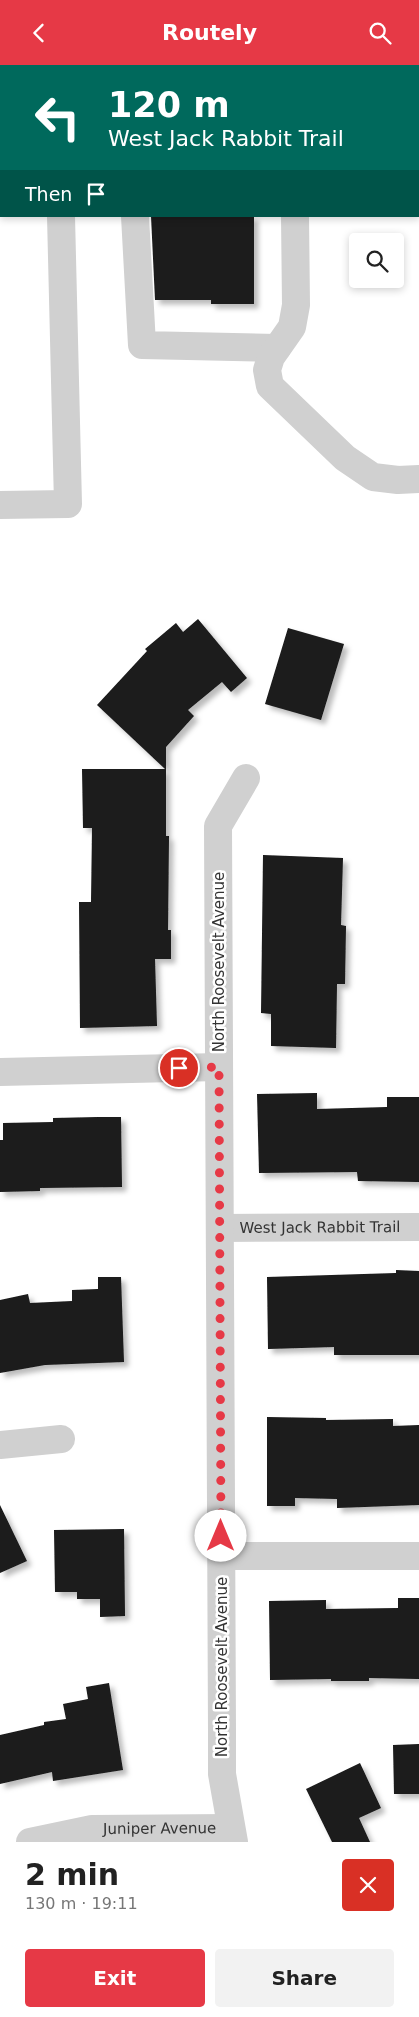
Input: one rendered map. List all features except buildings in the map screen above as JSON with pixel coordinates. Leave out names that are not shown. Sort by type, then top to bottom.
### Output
[{"type":"street","points":[[0,505],[68,504],[61,217]]},
{"type":"street","points":[[135,217],[142,345],[277,349]]},
{"type":"street","points":[[296,217],[296,305],[292,327],[271,357],[267,370],[270,386],[345,458],[372,477],[398,481],[419,479]]},
{"type":"street","name":"North Roosevelt Avenue","points":[[232,1835],[222,1774],[218,826],[246,778]]},
{"type":"street","points":[[0,1072],[219,1067]]},
{"type":"street","name":"West Jack Rabbit Trail","points":[[220,1228],[419,1227]]},
{"type":"street","points":[[0,1445],[61,1439]]},
{"type":"street","points":[[222,1556],[419,1556]]},
{"type":"street","name":"Juniper Avenue","points":[[30,1842],[92,1829],[232,1835]]},
{"type":"route","points":[[179,1068],[219,1067],[221,1536]]}]
